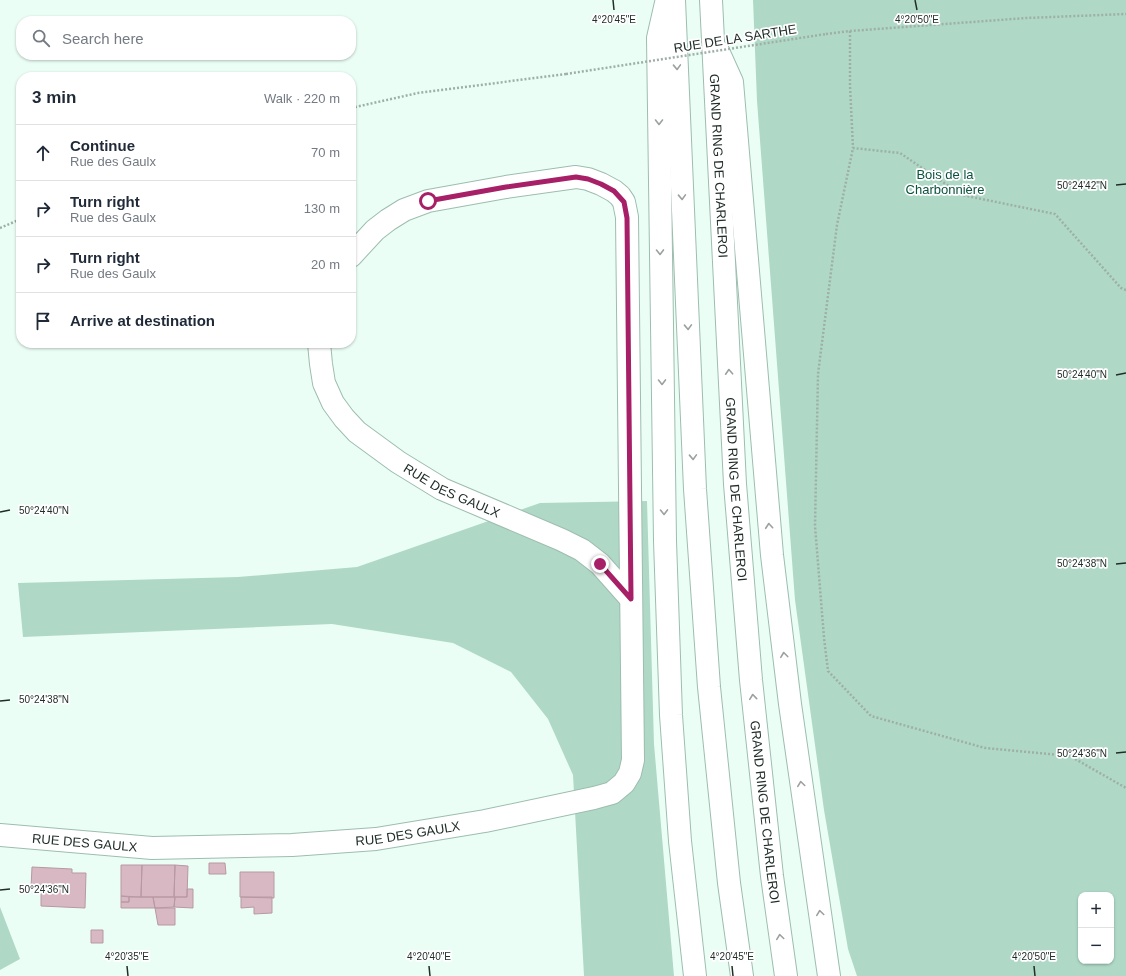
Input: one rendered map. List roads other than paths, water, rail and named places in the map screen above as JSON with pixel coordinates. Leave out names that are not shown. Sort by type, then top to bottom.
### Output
[{"type":"main road","points":[[667,0],[658,38],[664,541],[672,715],[680,841],[695,976]]},
{"type":"main road","points":[[674,0],[695,489],[709,687],[729,882],[742,976]]},
{"type":"main road","name":"GRAND RING DE CHARLEROI","points":[[711,0],[735,484],[751,680],[772,876],[786,976]]},
{"type":"main road","points":[[713,39],[732,82],[772,554],[790,704],[829,972]]},
{"type":"main road","name":"RUE DES GAULX","points":[[0,835],[152,848],[292,845],[376,839],[484,821],[594,798],[612,792],[624,783],[630,773],[633,760],[627,218],[624,202],[614,191],[601,184],[588,179],[576,177],[506,187],[428,201],[404,210],[388,220],[375,230],[356,251]]},
{"type":"main road","name":"RUE DES GAULX","points":[[319,348],[324,384],[333,403],[357,432],[398,462],[442,489],[582,550],[600,564],[631,599]]},
{"type":"park label","name":"Bois de la Charbonnière","points":[[945,182]]}]
